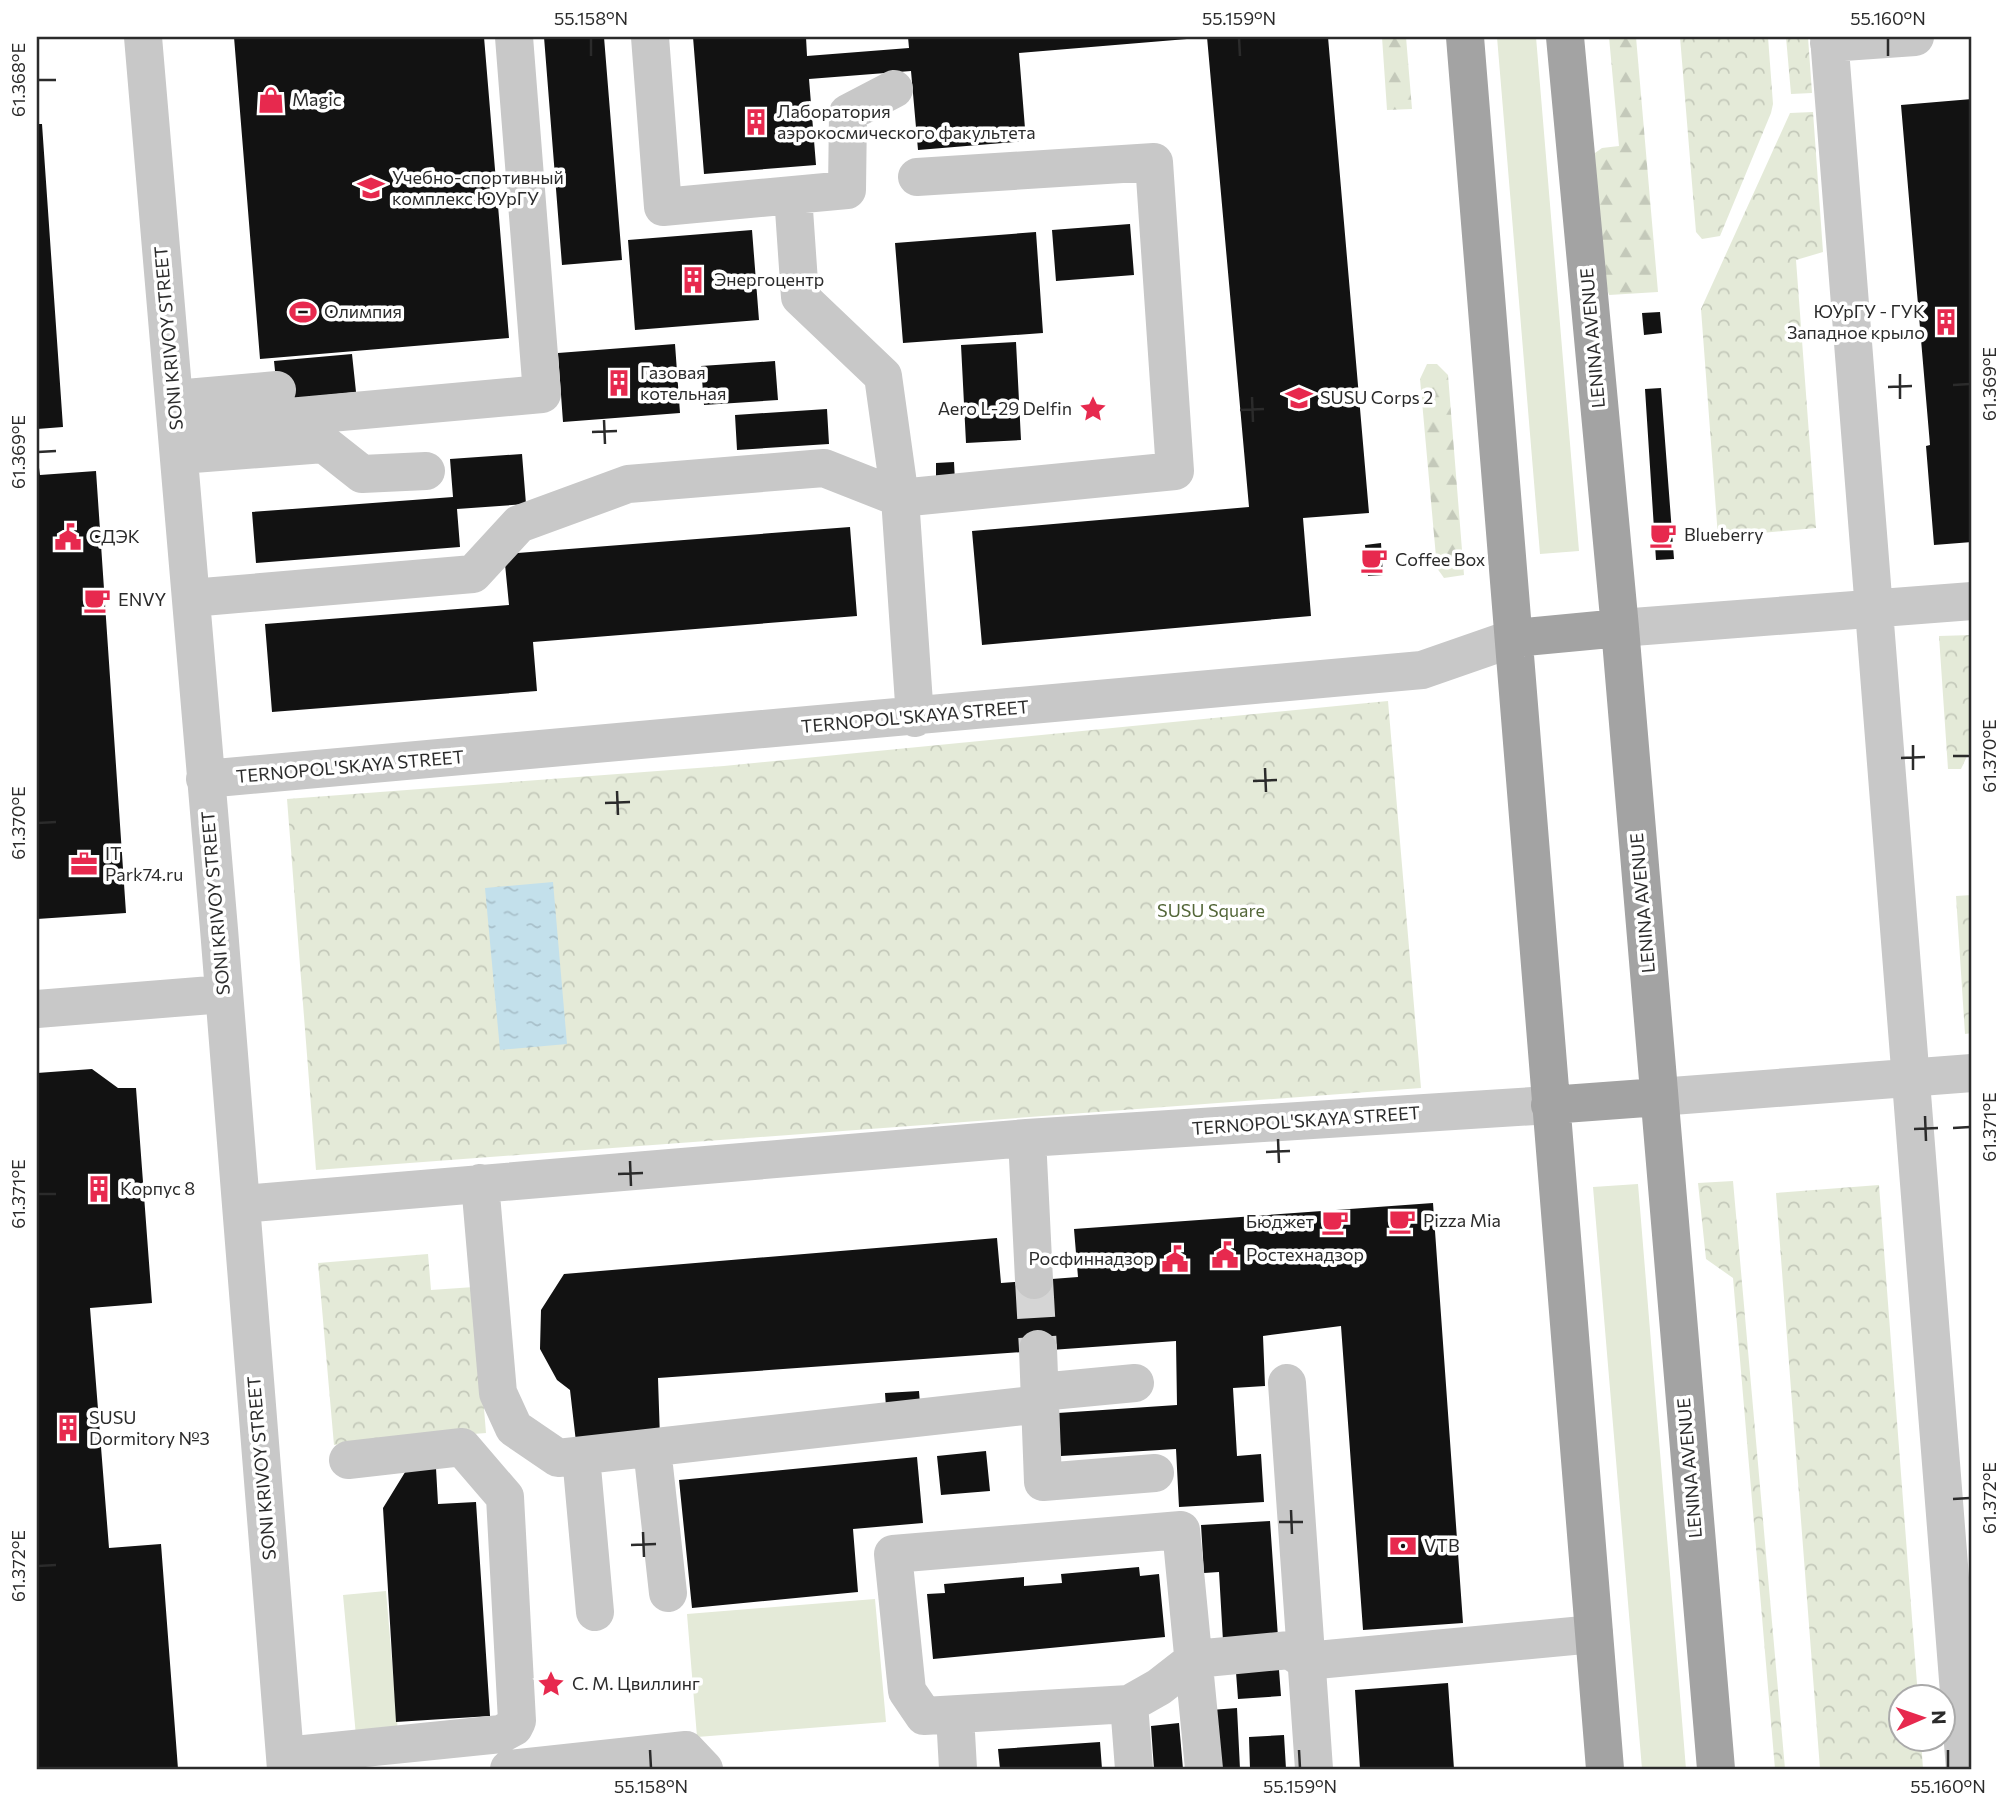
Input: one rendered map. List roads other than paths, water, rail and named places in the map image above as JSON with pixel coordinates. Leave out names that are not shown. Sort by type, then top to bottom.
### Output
[{"type":"main road","points":[[1465,37],[1605,1769]]},
{"type":"main road","name":"LENINA AVENUE","points":[[1565,37],[1620,628],[1716,1769]]},
{"type":"main road","name":"TERNOPOL'SKAYA STREET","points":[[1514,638],[1620,628]]},
{"type":"main road","name":"TERNOPOL'SKAYA STREET","points":[[1550,1105],[1659,1097]]},
{"type":"street","name":"SONI KRIVOY STREET","points":[[143,37],[242,1204],[285,1763]]},
{"type":"street","points":[[177,427],[541,394],[514,37]]},
{"type":"street","points":[[650,37],[663,207],[847,190],[848,113],[894,89]]},
{"type":"street","points":[[1915,37],[1829,40],[1910,1077],[1964,1655],[1965,1769]]},
{"type":"street","points":[[191,598],[473,574],[519,524],[628,484],[824,468],[900,498],[1175,471],[1154,162],[917,177]]},
{"type":"street","points":[[793,195],[800,297],[883,376],[900,498],[915,718]]},
{"type":"street","points":[[177,427],[277,390]]},
{"type":"street","points":[[177,427],[324,444],[362,474],[426,471]]},
{"type":"street","points":[[1620,628],[1972,601]]},
{"type":"street","name":"TERNOPOL'SKAYA STREET","points":[[205,779],[915,718],[1422,670],[1514,638]]},
{"type":"street","points":[[37,1009],[224,994]]},
{"type":"street","points":[[1659,1097],[1972,1073]]},
{"type":"street","name":"TERNOPOL'SKAYA STREET","points":[[242,1204],[1027,1138],[1550,1105]]},
{"type":"street","points":[[1027,1138],[1034,1280]]},
{"type":"street","points":[[480,1183],[498,1393],[514,1428],[558,1458],[1040,1398],[1135,1383]]},
{"type":"street","points":[[1038,1349],[1043,1482],[1155,1473]]},
{"type":"street","points":[[1287,1383],[1314,1769]]},
{"type":"street","points":[[285,1763],[501,1734],[514,1727],[517,1721],[505,1497],[462,1447],[348,1460]]},
{"type":"street","points":[[652,1448],[668,1593]]},
{"type":"street","points":[[580,1456],[595,1612]]},
{"type":"street","points":[[1204,1769],[1195,1659],[1181,1530],[893,1554],[906,1691],[924,1716],[1129,1704],[1159,1687],[1195,1659],[1290,1650],[1306,1661],[1594,1634]]},
{"type":"street","points":[[1129,1704],[1134,1769]]},
{"type":"street","points":[[955,1715],[958,1769]]},
{"type":"street","points":[[509,1769],[685,1750],[704,1769]]},
{"type":"water","points":[[553,882],[567,1044],[500,1050],[485,888]]},
{"type":"tunnel","points":[[1034,1280],[1038,1349]]},
{"type":"place","name":"Magic","points":[[271,100]]},
{"type":"place","name":"Лаборатория аэрокосмического факультета","points":[[756,122]]},
{"type":"place","name":"Учебно-спортивный комплекс ЮУрГУ","points":[[371,188]]},
{"type":"place","name":"Энергоцентр","points":[[693,280]]},
{"type":"place","name":"Олимпия","points":[[303,312]]},
{"type":"place","name":"ЮУрГУ - ГУК Западное крыло","points":[[1946,322]]},
{"type":"place","name":"Газовая котельная","points":[[619,383]]},
{"type":"place","name":"SUSU Corps 2","points":[[1299,398]]},
{"type":"place","name":"Aero L-29 Delfin","points":[[1093,409]]},
{"type":"place","name":"Blueberry","points":[[1663,535]]},
{"type":"place","name":"СДЭК","points":[[68,537]]},
{"type":"place","name":"Coffee Box","points":[[1374,560]]},
{"type":"place","name":"ENVY","points":[[97,600]]},
{"type":"place","name":"IT Park74.ru","points":[[84,864]]},
{"type":"place","name":"Корпус 8","points":[[99,1189]]},
{"type":"place","name":"Pizza Mia","points":[[1402,1221]]},
{"type":"place","name":"Бюджет","points":[[1335,1222]]},
{"type":"place","name":"Ростехнадзор","points":[[1225,1255]]},
{"type":"place","name":"Росфиннадзор","points":[[1175,1259]]},
{"type":"place","name":"SUSU Dormitory №3","points":[[68,1428]]},
{"type":"place","name":"VTB","points":[[1403,1546]]},
{"type":"place","name":"С. М. Цвиллинг","points":[[551,1684]]},
{"type":"park label","name":"SUSU Square","points":[[1211,911]]}]
